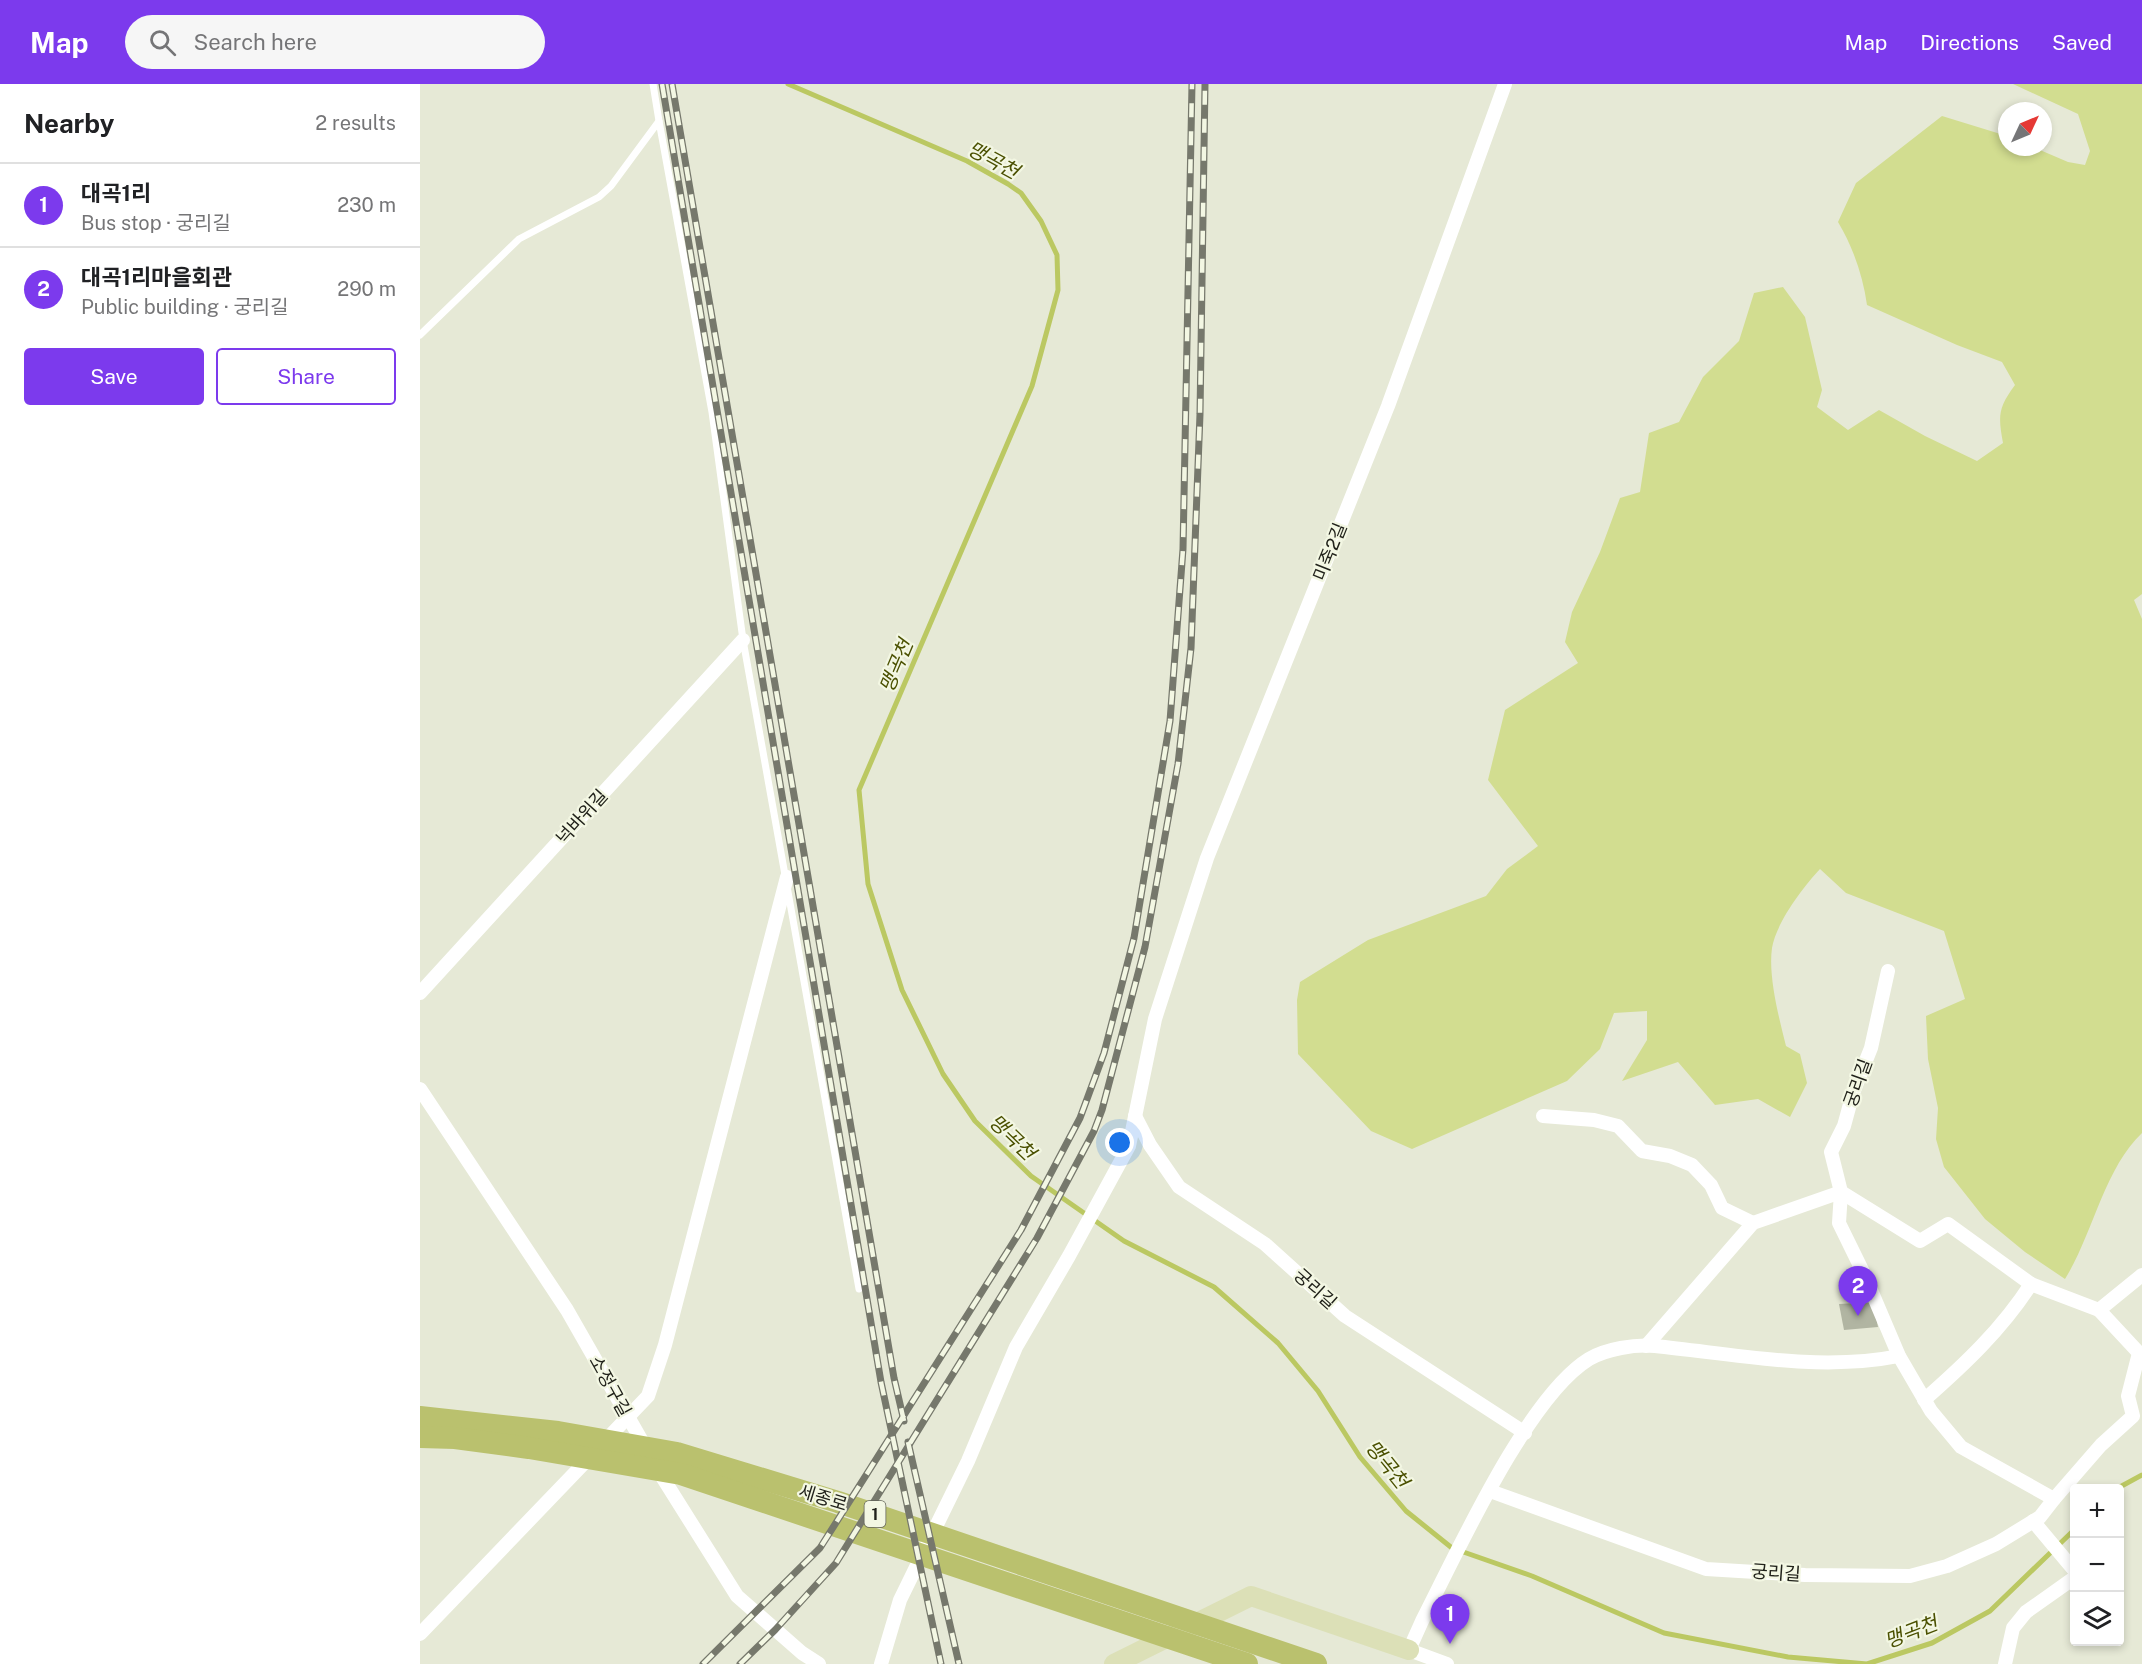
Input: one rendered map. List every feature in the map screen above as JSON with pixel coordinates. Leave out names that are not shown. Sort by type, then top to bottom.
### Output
[{"type":"main road","name":"세종로","points":[[420,1417],[558,1432],[677,1453],[838,1502],[1316,1664]]},
{"type":"main road","name":"세종로","points":[[420,1437],[455,1438],[529,1448],[681,1473],[1247,1664]]},
{"type":"street","name":"미죽2길","points":[[881,1664],[900,1600],[968,1461],[1016,1347],[1129,1146],[1155,1019],[1207,858],[1388,406],[1505,84]]},
{"type":"street","name":"넉바위길","points":[[420,993],[744,640]]},
{"type":"street","points":[[420,1634],[648,1395],[665,1346],[787,877]]},
{"type":"street","name":"궁리길","points":[[1888,971],[1871,1048],[1852,1093],[1844,1126],[1830,1152],[1841,1192],[1839,1223],[1865,1276],[1899,1356],[1924,1400],[1961,1448],[2054,1499]]},
{"type":"street","name":"소정구길","points":[[420,1089],[567,1310],[676,1502],[736,1596],[802,1653],[819,1664]]},
{"type":"street","name":"궁리길","points":[[1135,1116],[1149,1145],[1179,1187],[1265,1244],[1345,1316],[1525,1433]]},
{"type":"street","points":[[1543,1116],[1594,1120],[1618,1126],[1642,1151],[1670,1156],[1692,1165],[1711,1185],[1722,1208],[1753,1223]]},
{"type":"street","points":[[1646,1346],[1753,1223],[1841,1192]]},
{"type":"street","name":"궁리길","points":[[1490,1491],[1706,1569],[1805,1575],[1910,1576],[1947,1566],[1996,1544],[2040,1517],[2101,1444],[2137,1412],[2128,1396],[2139,1353],[2099,1310],[2031,1284],[1948,1224],[1920,1241],[1841,1192]]},
{"type":"street","points":[[2099,1310],[2142,1275]]},
{"type":"street","points":[[1924,1400],[1963,1366],[1990,1338],[2012,1313],[2031,1284]]},
{"type":"street","points":[[1409,1650],[1480,1509],[1525,1433],[1554,1390],[1590,1359],[1624,1347],[1646,1346],[1799,1360],[1869,1362],[1899,1356]]},
{"type":"street","points":[[2033,1521],[2070,1565]]},
{"type":"street","points":[[2005,1664],[2013,1628],[2026,1612],[2070,1581]]},
{"type":"street","points":[[1114,1664],[1251,1596],[1447,1664]]},
{"type":"lane","points":[[653,84],[712,412],[744,640],[859,1289]]},
{"type":"lane","points":[[420,335],[519,239],[599,197],[611,186],[659,121]]},
{"type":"green space","points":[[2013,84],[2142,84],[2142,594],[2134,600],[2142,619],[2142,1133],[2129,1148],[2108,1183],[2084,1242],[2065,1279],[2025,1252],[1985,1219],[1944,1167],[1936,1139],[1938,1108],[1928,1059],[1926,1016],[1965,999],[1944,931],[1846,893],[1820,869],[1798,895],[1784,917],[1772,948],[1773,984],[1786,1046],[1800,1054],[1807,1083],[1790,1117],[1758,1099],[1715,1105],[1678,1062],[1622,1081],[1647,1040],[1647,1011],[1614,1013],[1600,1049],[1567,1081],[1412,1149],[1371,1131],[1298,1054],[1297,1000],[1300,982],[1368,940],[1486,896],[1507,869],[1538,846],[1488,780],[1505,710],[1578,663],[1565,642],[1572,612],[1600,552],[1620,498],[1640,492],[1649,433],[1679,422],[1703,377],[1739,341],[1754,293],[1783,287],[1805,317],[1822,390],[1817,407],[1848,430],[1879,410],[1925,436],[1977,461],[2003,443],[2000,426],[2002,406],[2015,385],[2002,362],[1957,345],[1867,305],[1857,262],[1838,222],[1856,183],[1942,116],[1998,133],[1998,156],[2052,155],[2068,162],[2085,165],[2090,151],[2078,114]]},
{"type":"building","points":[[1873,1302],[1878,1327],[1844,1330],[1839,1304]]},
{"type":"waterway","name":"맹곡천","points":[[788,84],[967,161],[1008,184],[1021,193],[1041,221],[1057,255],[1058,290],[1032,386],[859,790],[868,884],[902,990],[943,1074],[975,1121],[1031,1176],[1124,1241],[1214,1287],[1278,1343],[1318,1391],[1360,1457],[1406,1511],[1452,1548],[1532,1576],[1664,1633],[1788,1657],[1867,1664],[1932,1643],[1990,1611],[2070,1534]]},
{"type":"waterway","name":"맹곡천","points":[[2124,1485],[2142,1475]]},
{"type":"railway","points":[[662,84],[881,1382],[941,1664]]},
{"type":"railway","points":[[672,84],[894,1378],[904,1421]]},
{"type":"railway","points":[[703,1664],[820,1548],[1021,1230],[1080,1118],[1104,1053],[1134,938],[1170,721],[1183,549],[1192,84]]},
{"type":"railway","points":[[740,1664],[775,1630],[836,1563],[1037,1238],[1094,1131],[1102,1110],[1145,947],[1178,764],[1191,648],[1200,414],[1205,84]]},
{"type":"railway","points":[[908,1442],[959,1664]]},
{"type":"place","name":"대곡1리마을회관","points":[[1858,1316]]},
{"type":"place","name":"대곡1리","points":[[1450,1644]]}]
